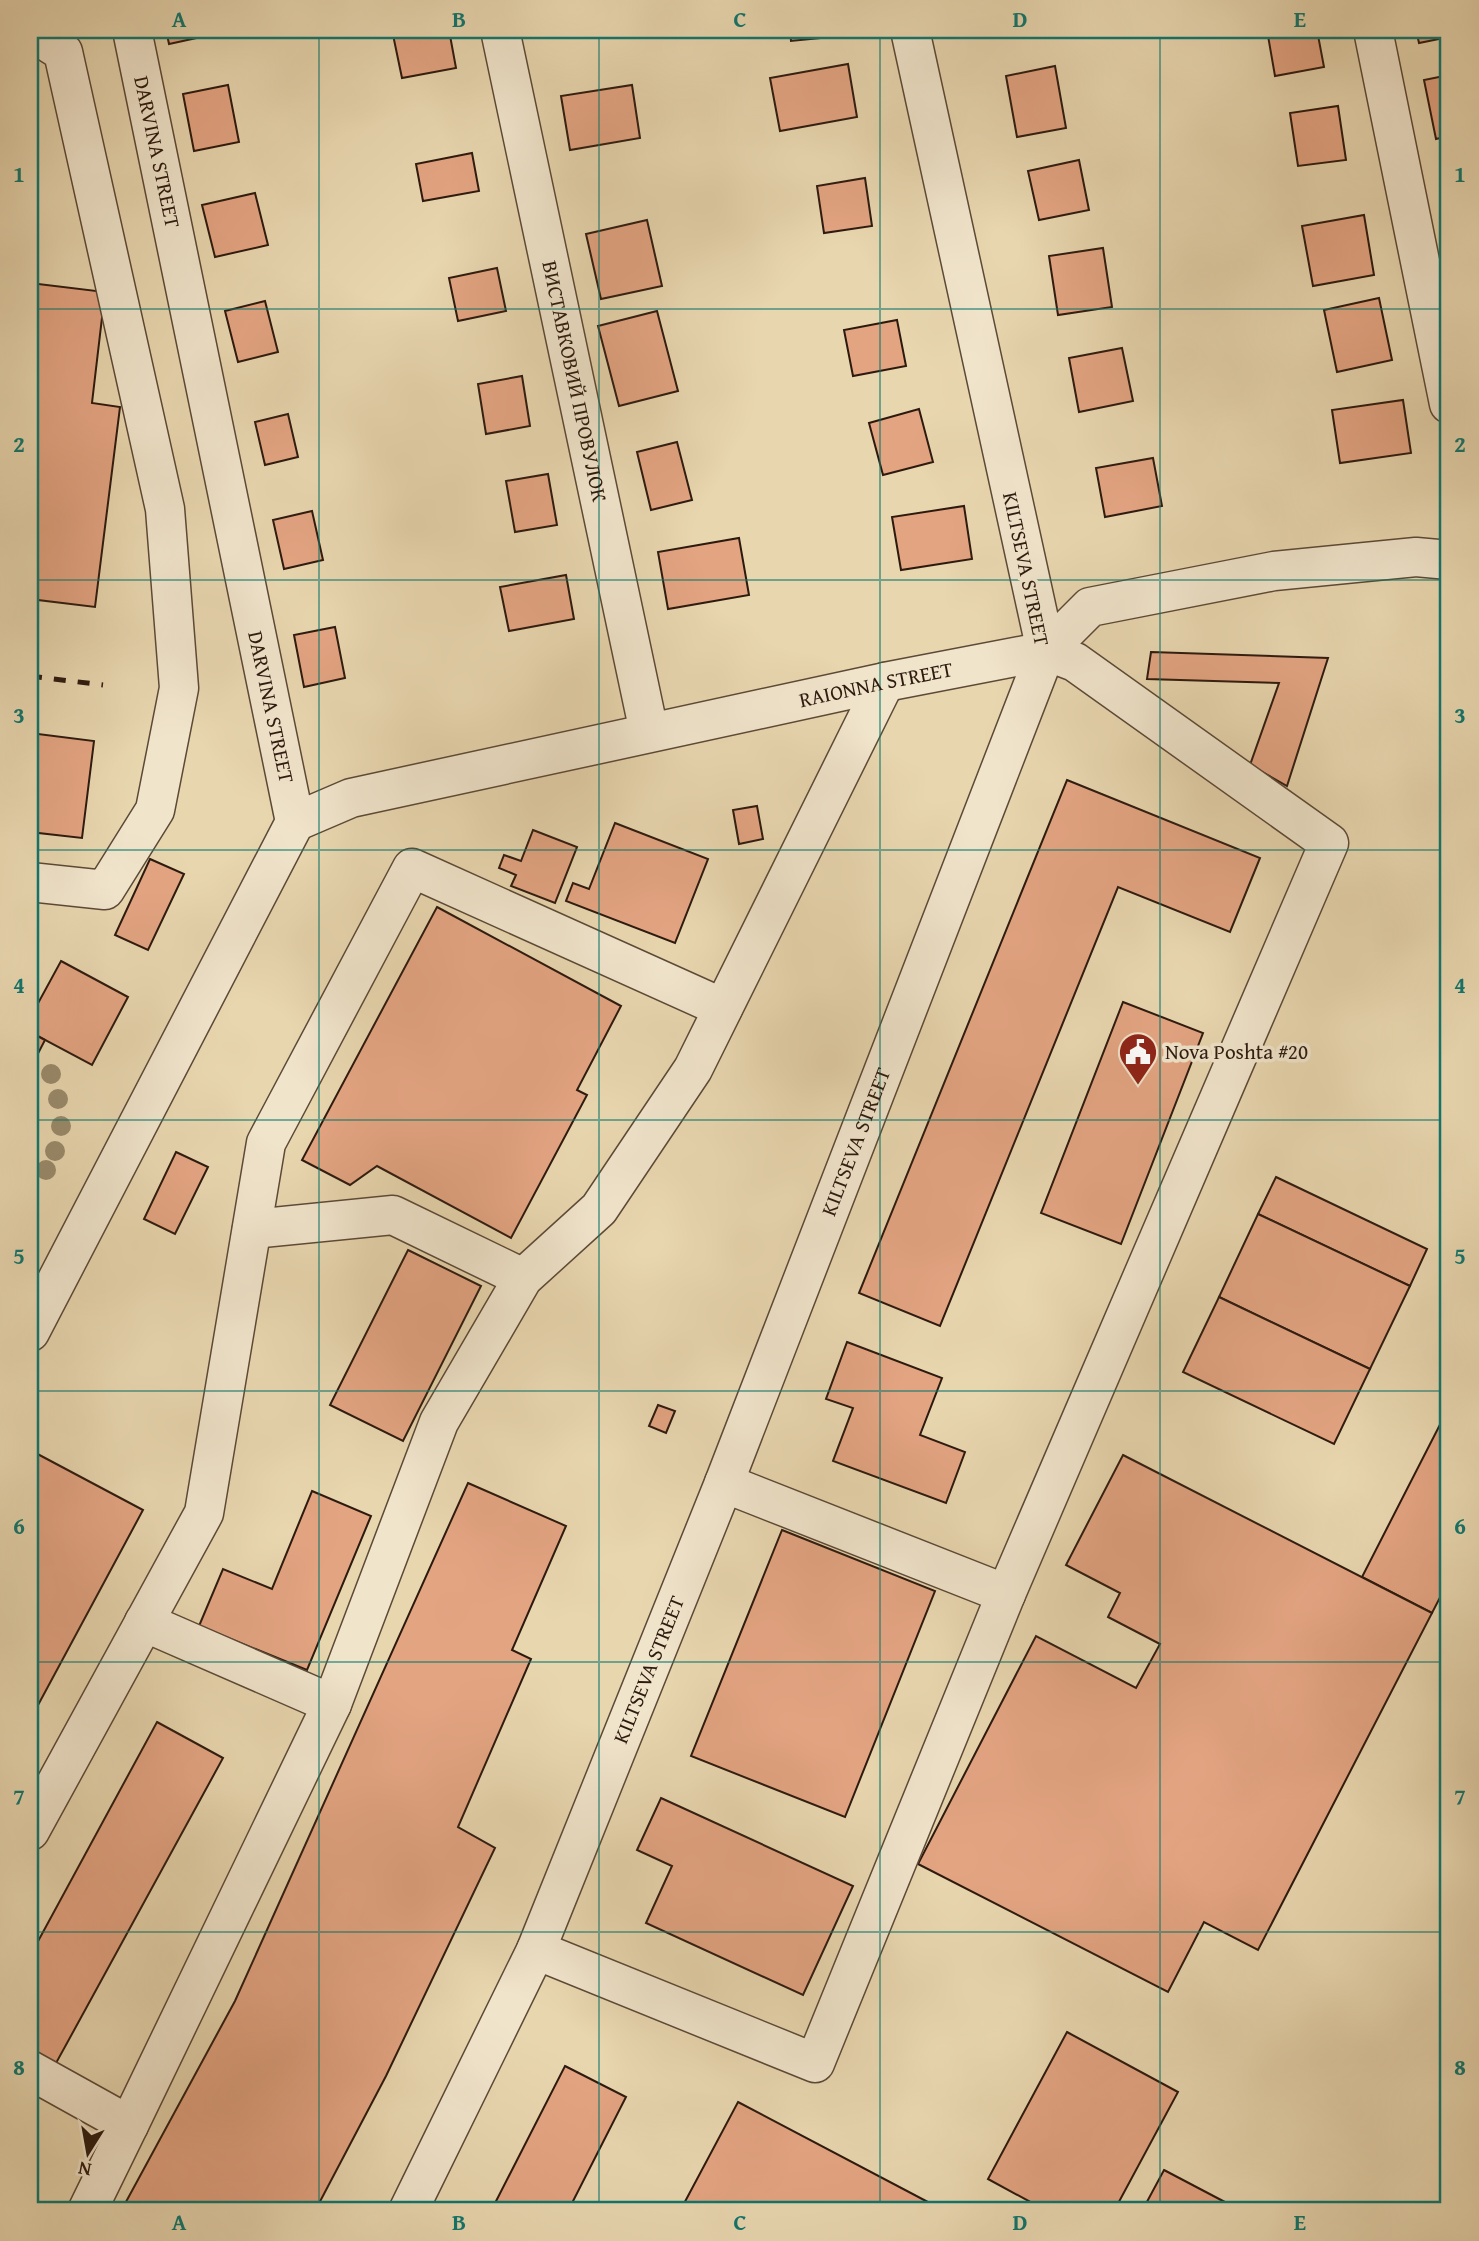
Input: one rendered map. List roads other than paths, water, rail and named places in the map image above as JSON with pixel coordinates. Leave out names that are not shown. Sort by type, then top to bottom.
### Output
[{"type":"street","name":"DARVINA STREET","points":[[132,30],[295,822]]},
{"type":"street","name":"ВИСТАВКОВИЙ ПРОВУЛОК","points":[[500,30],[649,732]]},
{"type":"street","name":"KILTSEVA STREET","points":[[408,2211],[536,1950],[724,1483],[1046,651],[910,30]]},
{"type":"street","points":[[1373,30],[1449,404]]},
{"type":"street","points":[[30,31],[63,52],[165,509],[179,688],[155,810],[105,891],[30,882]]},
{"type":"street","points":[[536,1950],[815,2063],[1006,1594],[1329,843],[1075,662],[1046,651],[1090,607],[1274,572],[1416,557],[1449,560]]},
{"type":"street","name":"RAIONNA STREET","points":[[295,822],[351,798],[885,682],[1046,651]]},
{"type":"street","points":[[87,2211],[332,1704],[439,1422],[523,1278],[599,1209],[693,1069],[885,682]]},
{"type":"street","points":[[30,1332],[295,822]]},
{"type":"street","points":[[30,1831],[204,1513],[266,1143],[412,868],[723,1008]]},
{"type":"street","points":[[252,1229],[393,1215],[523,1278]]},
{"type":"street","points":[[724,1483],[1006,1594]]},
{"type":"street","points":[[144,1622],[332,1704]]},
{"type":"street","points":[[30,2070],[129,2125]]},
{"type":"railway","points":[[30,676],[103,685]]},
{"type":"place","name":"Nova Poshta #20","points":[[1138,1086]]}]
